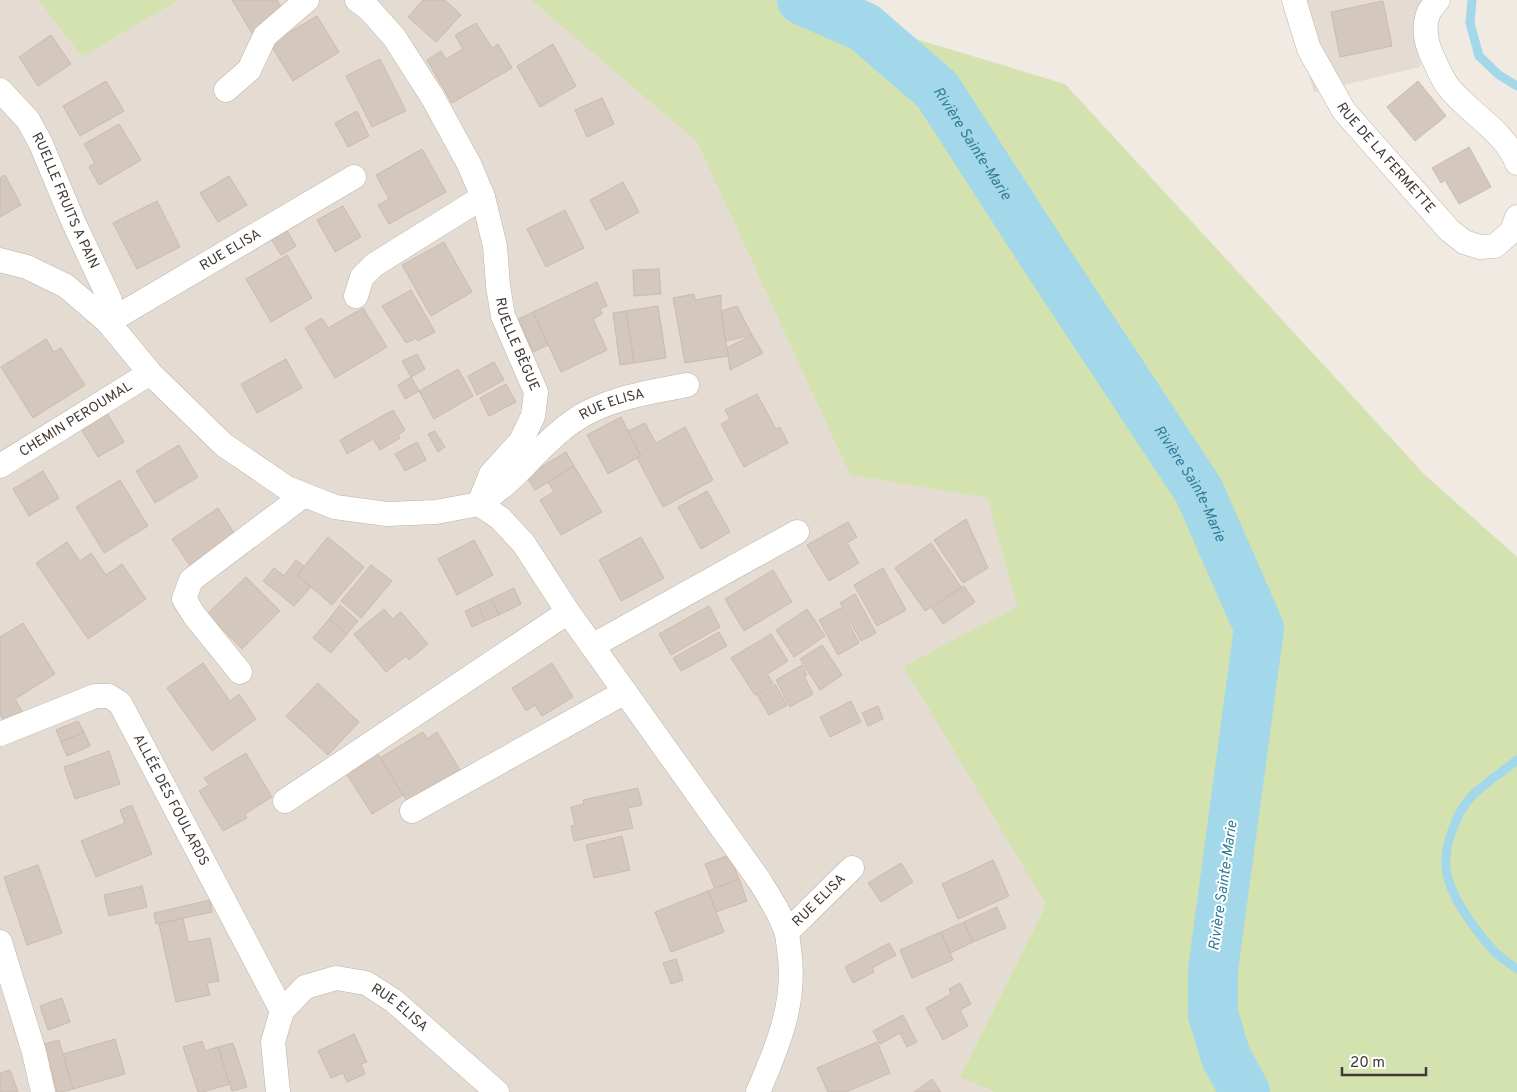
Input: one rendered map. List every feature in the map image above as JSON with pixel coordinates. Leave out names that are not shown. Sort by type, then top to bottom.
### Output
[{"type":"street","points":[[226,90],[249,70],[265,36],[307,0]]},
{"type":"street","name":"RUELLE BÈGUE","points":[[356,0],[368,8],[394,36],[433,98],[469,164],[483,197],[495,246],[498,286],[503,316],[536,392],[533,416],[521,441],[491,474],[479,504]]},
{"type":"street","name":"RUE DE LA FERMETTE","points":[[1294,0],[1309,49],[1344,110],[1449,230],[1464,242],[1480,247],[1495,246],[1512,231],[1517,217]]},
{"type":"street","points":[[1438,0],[1428,13],[1425,32],[1430,52],[1449,88],[1466,107],[1501,137],[1513,152],[1517,163]]},
{"type":"street","name":"RUELLE FRUITS A PAIN","points":[[0,90],[28,120],[41,144],[73,221],[110,300],[108,322]]},
{"type":"street","name":"RUE ELISA","points":[[108,322],[354,177]]},
{"type":"street","points":[[356,296],[362,277],[374,265],[483,197]]},
{"type":"street","name":"RUE ELISA","points":[[0,260],[27,267],[66,286],[108,322],[150,373],[224,446],[287,488],[335,507],[387,514],[436,512],[479,504],[510,480],[543,446],[572,421],[628,396],[687,385]]},
{"type":"street","name":"CHEMIN PEROUMAL","points":[[0,466],[150,373]]},
{"type":"street","points":[[240,672],[194,615],[184,599],[191,580],[304,495]]},
{"type":"street","name":"RUE ELISA","points":[[479,504],[500,518],[524,544],[568,612],[759,880],[774,905],[786,932],[792,969],[787,1012],[779,1044],[758,1092]]},
{"type":"street","points":[[592,646],[797,532]]},
{"type":"street","points":[[285,801],[568,612]]},
{"type":"street","points":[[412,811],[625,692]]},
{"type":"street","name":"ALLÉE DES FOULARDS","points":[[0,734],[95,696],[109,696],[120,703],[282,1011]]},
{"type":"street","name":"RUE ELISA","points":[[786,932],[852,868]]},
{"type":"street","points":[[0,942],[34,1052],[43,1092]]},
{"type":"street","name":"RUE ELISA","points":[[278,1092],[273,1042],[282,1011],[305,987],[336,978],[366,984],[394,1001],[497,1092]]},
{"type":"shaded area","points":[[0,0],[38,0],[82,57],[179,0],[531,0],[697,142],[850,475],[987,498],[1017,607],[903,666],[1046,905],[960,1077],[993,1092],[0,1092]]},
{"type":"shaded area","points":[[1287,0],[1427,0],[1420,67],[1314,92]]},
{"type":"green space","points":[[38,0],[179,0],[82,57]]},
{"type":"green space","points":[[531,0],[786,0],[1065,84],[1424,474],[1517,557],[1517,1092],[994,1092],[960,1077],[1046,905],[903,666],[1017,607],[987,498],[850,475],[697,142]]},
{"type":"building","points":[[232,0],[277,0],[286,15],[253,35]]},
{"type":"building","points":[[423,0],[445,0],[461,15],[436,42],[408,17]]},
{"type":"building","points":[[1383,1],[1392,46],[1340,57],[1331,12]]},
{"type":"building","points":[[317,16],[339,52],[293,81],[270,44]]},
{"type":"building","points":[[476,23],[492,48],[498,44],[512,68],[452,103],[427,60],[441,51],[446,59],[463,49],[455,35]]},
{"type":"building","points":[[51,35],[71,64],[38,86],[19,57]]},
{"type":"building","points":[[553,44],[576,86],[540,107],[517,66]]},
{"type":"building","points":[[380,59],[406,111],[372,127],[346,76]]},
{"type":"building","points":[[106,81],[124,111],[80,136],[63,106]]},
{"type":"building","points":[[1418,81],[1446,116],[1415,141],[1387,107]]},
{"type":"building","points":[[602,98],[614,124],[587,137],[575,110]]},
{"type":"building","points":[[357,111],[369,136],[348,147],[335,123]]},
{"type":"building","points":[[119,124],[141,160],[99,185],[89,167],[95,163],[84,144]]},
{"type":"building","points":[[1469,147],[1491,187],[1459,204],[1445,180],[1441,183],[1432,168]]},
{"type":"building","points":[[422,149],[446,192],[389,224],[378,205],[389,199],[376,175]]},
{"type":"building","points":[[5,175],[21,205],[0,217],[0,178]]},
{"type":"building","points":[[229,176],[247,205],[218,222],[200,193]]},
{"type":"building","points":[[623,182],[639,212],[606,230],[590,200]]},
{"type":"building","points":[[157,201],[180,247],[137,269],[113,223]]},
{"type":"building","points":[[343,206],[361,237],[335,252],[317,220]]},
{"type":"building","points":[[565,210],[584,248],[546,267],[527,229]]},
{"type":"building","points":[[285,227],[296,246],[281,255],[270,237]]},
{"type":"building","points":[[444,242],[472,292],[431,316],[402,265]]},
{"type":"building","points":[[287,255],[312,298],[271,322],[246,279]]},
{"type":"building","points":[[659,269],[661,294],[634,296],[633,270]]},
{"type":"building","points":[[597,282],[607,306],[600,309],[602,314],[593,319],[607,350],[561,372],[533,312]]},
{"type":"building","points":[[411,290],[435,332],[418,341],[416,338],[406,343],[382,306]]},
{"type":"building","points":[[694,294],[695,300],[721,295],[721,311],[728,356],[685,363],[673,298]]},
{"type":"building","points":[[658,306],[666,358],[634,363],[626,311]]},
{"type":"building","points":[[737,306],[752,335],[726,341],[721,311]]},
{"type":"building","points":[[363,308],[387,347],[335,378],[305,328],[322,318],[328,328]]},
{"type":"building","points":[[626,311],[634,363],[620,365],[613,313]]},
{"type":"building","points":[[533,312],[548,345],[533,352],[518,319]]},
{"type":"building","points":[[752,335],[763,353],[730,370],[727,348]]},
{"type":"building","points":[[46,339],[54,352],[61,348],[85,385],[33,418],[1,367]]},
{"type":"building","points":[[417,354],[425,369],[411,377],[402,361]]},
{"type":"building","points":[[286,359],[302,388],[257,413],[241,384]]},
{"type":"building","points":[[494,362],[504,380],[477,395],[468,376]]},
{"type":"building","points":[[458,369],[473,396],[434,419],[419,391]]},
{"type":"building","points":[[411,377],[419,391],[405,399],[398,385]]},
{"type":"building","points":[[506,384],[516,402],[489,416],[480,398]]},
{"type":"building","points":[[757,394],[776,429],[780,427],[788,443],[744,467],[721,424],[730,419],[725,410]]},
{"type":"building","points":[[393,410],[405,430],[398,435],[400,438],[380,450],[373,439],[347,454],[340,440]]},
{"type":"building","points":[[107,413],[124,442],[98,457],[81,429]]},
{"type":"building","points":[[621,417],[641,456],[608,474],[587,435]]},
{"type":"building","points":[[645,423],[656,443],[685,427],[713,480],[663,507],[637,458],[641,456],[628,431]]},
{"type":"building","points":[[435,431],[445,447],[438,452],[428,434]]},
{"type":"building","points":[[417,442],[426,460],[405,471],[395,454]]},
{"type":"building","points":[[179,445],[198,477],[155,503],[136,471]]},
{"type":"building","points":[[566,452],[574,466],[535,490],[526,476]]},
{"type":"building","points":[[574,466],[602,512],[561,535],[540,500],[554,492],[548,482]]},
{"type":"building","points":[[43,471],[59,498],[29,516],[13,489]]},
{"type":"building","points":[[120,480],[148,526],[104,553],[76,507]]},
{"type":"building","points":[[707,491],[730,532],[701,549],[678,507]]},
{"type":"building","points":[[218,508],[236,536],[190,566],[172,539]]},
{"type":"building","points":[[966,519],[988,568],[963,583],[934,540]]},
{"type":"building","points":[[848,522],[857,537],[847,543],[859,563],[829,581],[807,545]]},
{"type":"building","points":[[328,537],[364,567],[332,605],[297,575]]},
{"type":"building","points":[[641,537],[664,578],[621,601],[599,560]]},
{"type":"building","points":[[474,540],[493,575],[457,595],[438,559]]},
{"type":"building","points":[[67,542],[80,561],[91,553],[106,575],[122,564],[146,599],[88,639],[36,563]]},
{"type":"building","points":[[931,543],[961,587],[925,611],[895,568]]},
{"type":"building","points":[[296,560],[304,566],[297,575],[311,587],[294,606],[263,581],[274,568],[284,576]]},
{"type":"building","points":[[371,565],[392,581],[361,618],[341,601]]},
{"type":"building","points":[[883,568],[906,610],[877,626],[854,585]]},
{"type":"building","points":[[773,570],[792,602],[744,631],[725,599]]},
{"type":"building","points":[[246,577],[280,611],[242,649],[207,614]]},
{"type":"building","points":[[964,586],[975,602],[943,624],[932,608]]},
{"type":"building","points":[[514,588],[521,604],[499,615],[491,599]]},
{"type":"building","points":[[855,594],[876,633],[861,641],[840,603]]},
{"type":"building","points":[[491,599],[499,615],[485,621],[478,605]]},
{"type":"building","points":[[340,605],[358,621],[347,634],[329,619]]},
{"type":"building","points":[[478,605],[485,621],[472,627],[465,611]]},
{"type":"building","points":[[709,606],[720,627],[671,655],[659,634]]},
{"type":"building","points":[[841,608],[859,643],[838,655],[819,620]]},
{"type":"building","points":[[384,609],[392,619],[401,612],[428,644],[409,660],[406,656],[386,672],[354,634]]},
{"type":"building","points":[[807,609],[825,636],[794,657],[776,630]]},
{"type":"building","points":[[329,619],[347,634],[331,653],[313,638]]},
{"type":"building","points":[[23,623],[55,674],[15,699],[22,711],[5,722],[0,715],[0,637]]},
{"type":"building","points":[[719,632],[727,646],[681,671],[673,658]]},
{"type":"building","points":[[771,634],[788,661],[767,674],[773,683],[755,695],[731,658]]},
{"type":"building","points":[[822,645],[842,675],[820,690],[800,659]]},
{"type":"building","points":[[203,663],[230,701],[239,694],[256,719],[212,751],[167,688]]},
{"type":"building","points":[[552,663],[573,697],[542,716],[535,705],[526,711],[512,688]]},
{"type":"building","points":[[802,665],[807,675],[804,676],[813,694],[790,707],[776,680]]},
{"type":"building","points":[[318,683],[359,722],[328,755],[286,716]]},
{"type":"building","points":[[775,684],[787,705],[769,715],[757,695]]},
{"type":"building","points":[[851,701],[861,722],[830,737],[820,717]]},
{"type":"building","points":[[878,706],[883,719],[868,726],[862,713]]},
{"type":"building","points":[[78,721],[84,732],[61,742],[56,730]]},
{"type":"building","points":[[84,732],[90,746],[67,756],[61,742]]},
{"type":"building","points":[[423,732],[427,739],[437,732],[460,770],[408,803],[380,758]]},
{"type":"building","points":[[109,751],[120,784],[75,799],[64,767]]},
{"type":"building","points":[[376,751],[403,795],[372,814],[344,770]]},
{"type":"building","points":[[246,753],[272,797],[245,814],[247,818],[223,831],[199,791],[209,785],[204,778]]},
{"type":"building","points":[[638,788],[642,805],[628,808],[633,828],[574,841],[571,826],[575,825],[571,807],[584,804],[583,800]]},
{"type":"building","points":[[132,805],[152,854],[96,877],[81,841],[125,823],[120,810]]},
{"type":"building","points":[[622,836],[630,870],[594,878],[586,845]]},
{"type":"building","points":[[729,855],[739,879],[715,889],[705,864]]},
{"type":"building","points":[[993,860],[1009,896],[958,919],[942,884]]},
{"type":"building","points":[[901,863],[913,882],[881,902],[868,883]]},
{"type":"building","points":[[38,865],[62,933],[27,945],[4,877]]},
{"type":"building","points":[[739,879],[747,901],[716,912],[708,891]]},
{"type":"building","points":[[142,886],[147,907],[109,916],[104,895]]},
{"type":"building","points":[[708,891],[724,932],[671,952],[655,912]]},
{"type":"building","points":[[210,900],[212,912],[156,924],[154,913]]},
{"type":"building","points":[[997,907],[1006,928],[973,942],[964,922]]},
{"type":"building","points":[[183,918],[188,942],[210,938],[219,981],[207,983],[210,995],[176,1002],[159,924]]},
{"type":"building","points":[[964,922],[973,942],[950,953],[941,932]]},
{"type":"building","points":[[941,932],[953,960],[912,978],[900,950]]},
{"type":"building","points":[[889,943],[896,955],[872,968],[874,972],[853,983],[845,967]]},
{"type":"building","points":[[676,959],[683,980],[671,984],[663,963]]},
{"type":"building","points":[[960,983],[971,1004],[960,1010],[968,1026],[943,1040],[926,1008],[951,994],[949,989]]},
{"type":"building","points":[[62,998],[70,1022],[48,1030],[40,1006]]},
{"type":"building","points":[[903,1015],[917,1042],[907,1047],[900,1033],[880,1044],[873,1031]]},
{"type":"building","points":[[354,1034],[367,1062],[361,1064],[365,1074],[347,1082],[343,1073],[331,1078],[318,1051]]},
{"type":"building","points":[[115,1039],[125,1074],[73,1089],[63,1054]]},
{"type":"building","points":[[59,1040],[73,1089],[62,1092],[57,1092],[44,1044]]},
{"type":"building","points":[[202,1041],[205,1051],[218,1047],[230,1084],[198,1092],[183,1047]]},
{"type":"building","points":[[877,1042],[890,1073],[846,1092],[828,1092],[817,1068]]},
{"type":"building","points":[[233,1043],[247,1087],[232,1091],[218,1047]]},
{"type":"building","points":[[10,1070],[18,1092],[0,1092],[0,1073]]},
{"type":"building","points":[[932,1079],[941,1092],[914,1092]]},
{"type":"waterway","name":"Rivière Sainte-Marie","points":[[802,0],[864,27],[937,90],[1199,491],[1259,628],[1213,970],[1213,1014],[1226,1057],[1245,1092]]},
{"type":"waterway","points":[[1472,0],[1470,23],[1479,56],[1499,75],[1517,86]]},
{"type":"waterway","points":[[1517,760],[1469,799],[1455,822],[1449,840],[1446,859],[1446,867],[1452,889],[1464,911],[1493,950],[1517,969]]}]
